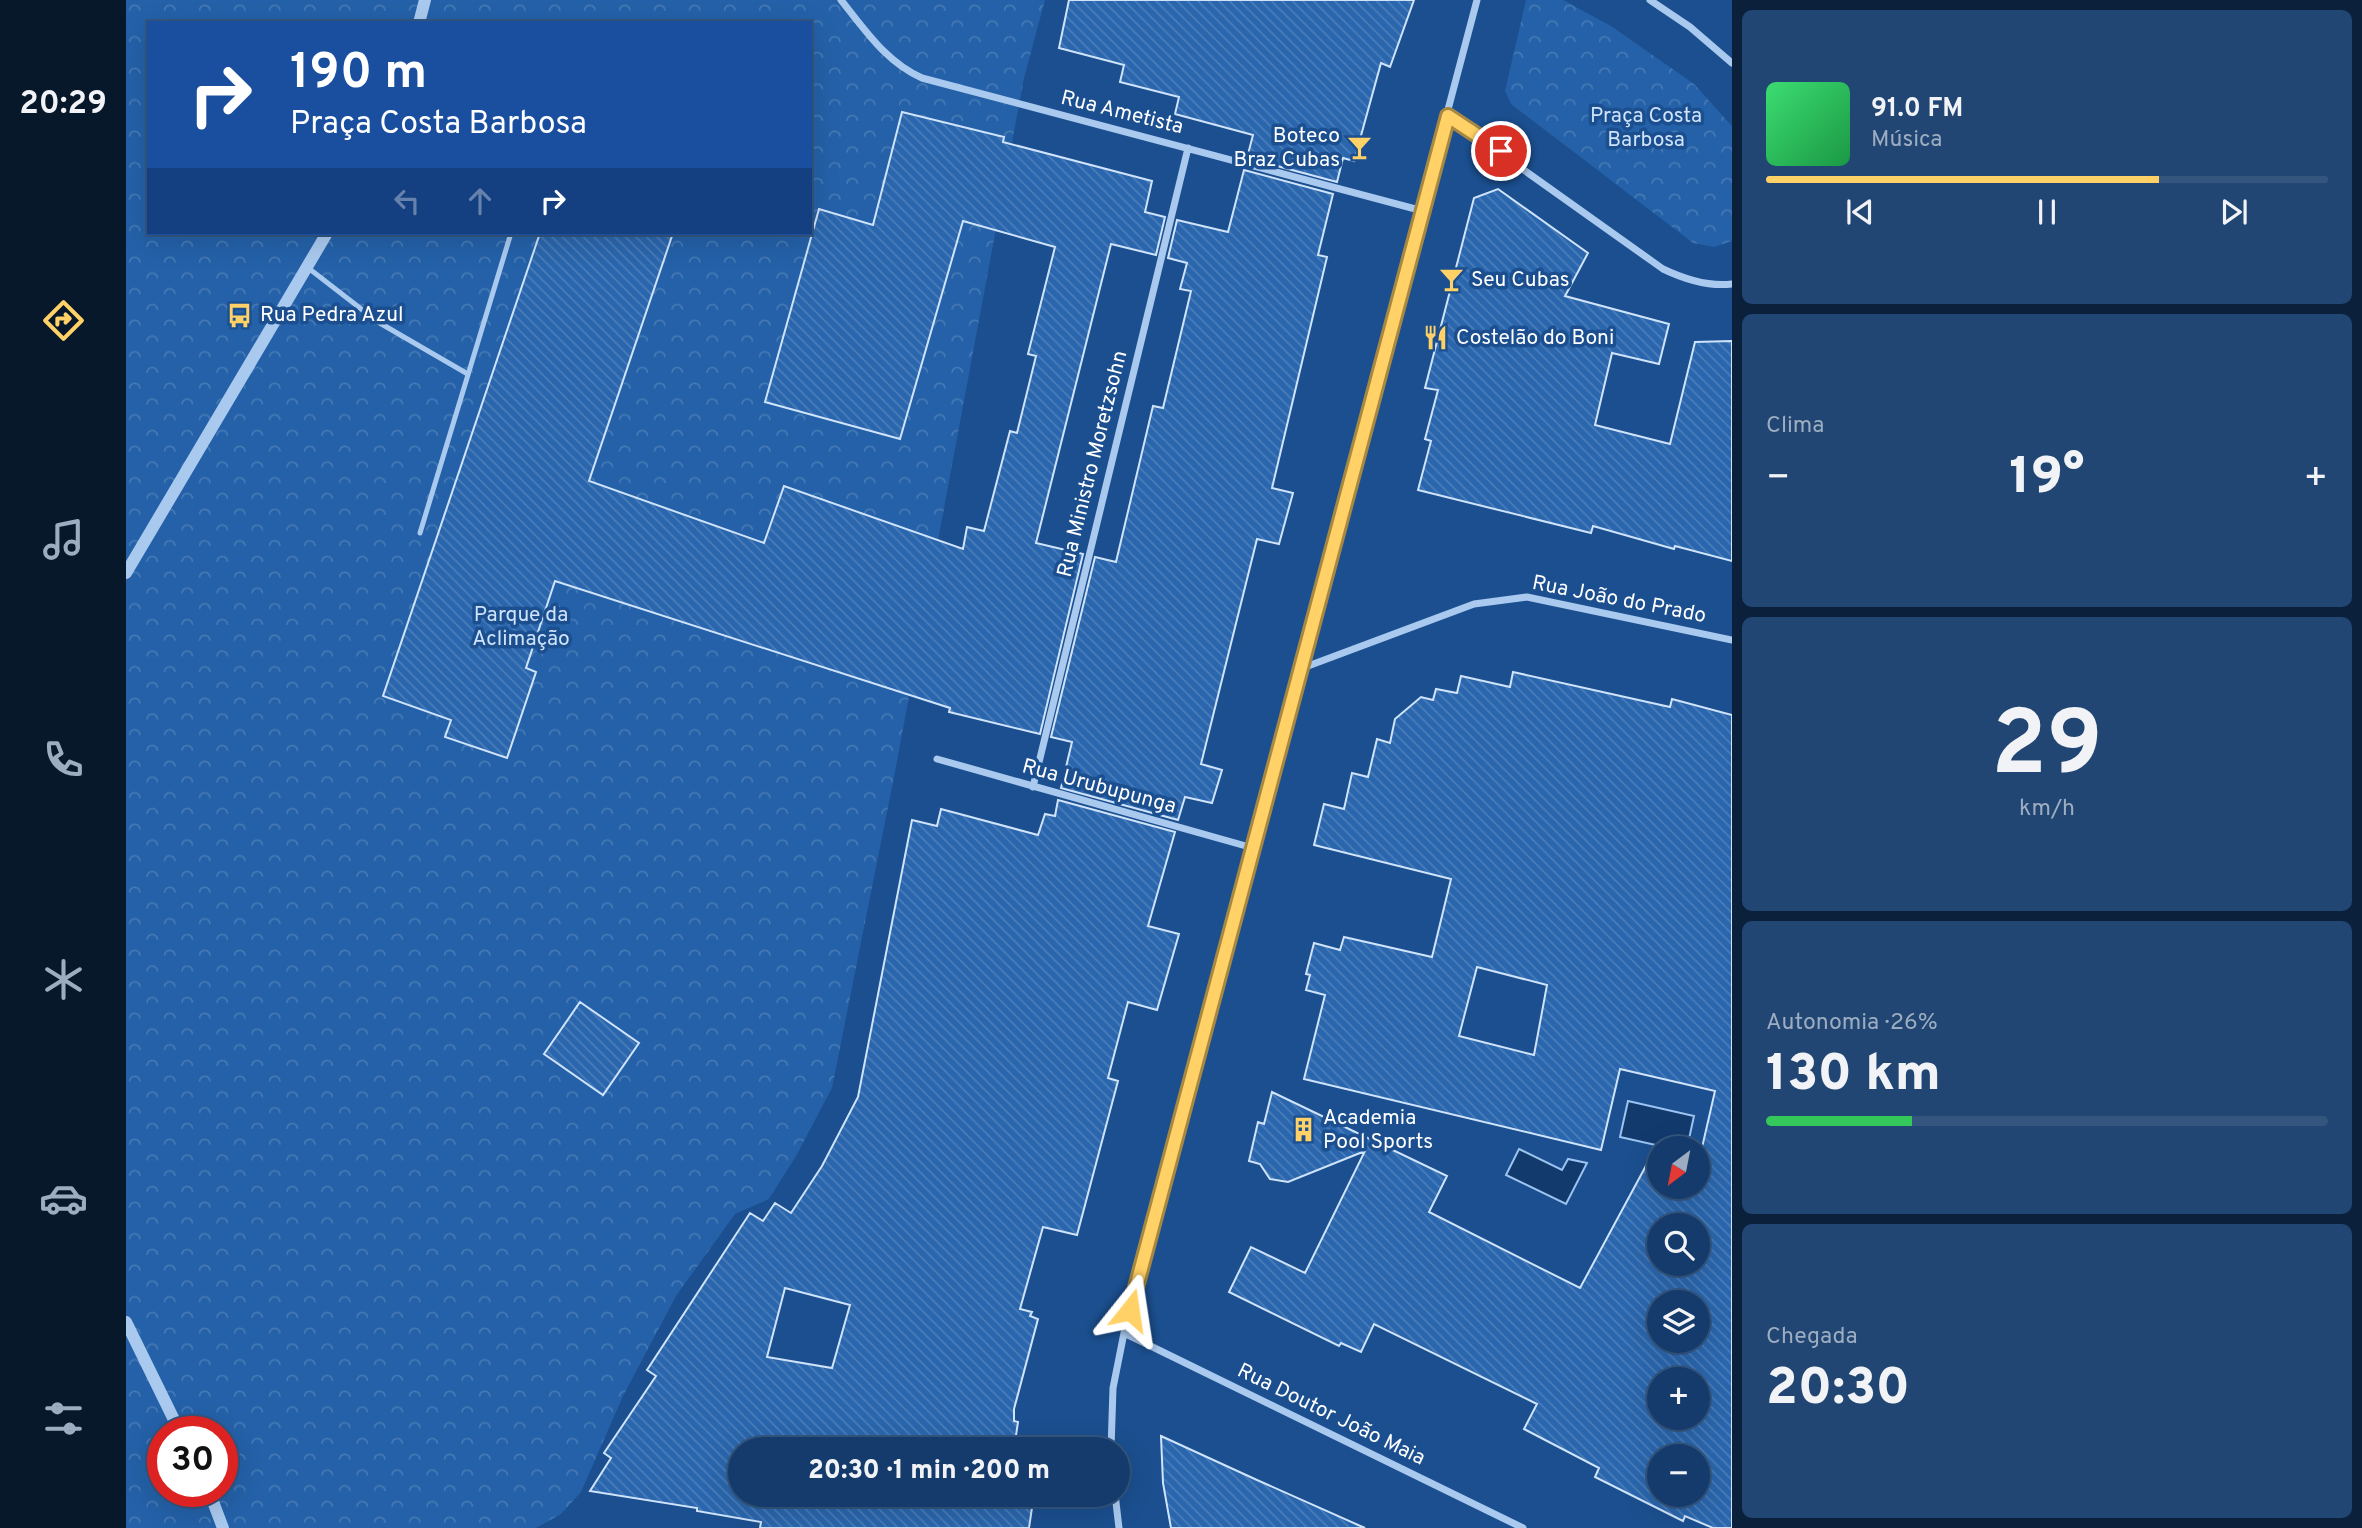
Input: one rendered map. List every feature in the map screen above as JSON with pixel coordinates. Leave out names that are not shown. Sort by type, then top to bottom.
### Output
[{"type":"street","points":[[420,21],[425,0]]},
{"type":"street","name":"Rua Ametista","points":[[841,0],[884,53],[912,74],[949,87],[1423,211]]},
{"type":"street","points":[[1111,1437],[1113,1388],[1124,1333],[1477,0]]},
{"type":"street","points":[[1650,0],[1690,27],[1732,63]]},
{"type":"street","points":[[1448,116],[1663,269],[1684,279],[1720,285],[1732,284]]},
{"type":"street","name":"Rua Ministro Moretzsohn","points":[[1032,787],[1188,148]]},
{"type":"street","points":[[126,573],[326,235]]},
{"type":"street","name":"Rua João do Prado","points":[[1300,669],[1474,604],[1527,597],[1732,640]]},
{"type":"street","name":"Rua Urubupunga","points":[[937,758],[1253,848]]},
{"type":"street","points":[[126,1322],[172,1416]]},
{"type":"street","name":"Rua Doutor João Maia","points":[[1124,1333],[1523,1528]]},
{"type":"street","points":[[215,1507],[223,1528]]},
{"type":"street","points":[[1117,1507],[1119,1528]]},
{"type":"lane","points":[[420,533],[466,373],[510,235]]},
{"type":"lane","points":[[307,267],[378,322],[466,373]]},
{"type":"green space","name":"Parque da Aclimação","points":[[126,0],[1045,0],[1024,78],[895,772],[832,1088],[796,1156],[769,1199],[735,1214],[676,1296],[623,1396],[581,1492],[561,1514],[536,1528],[126,1528]]},
{"type":"green space","name":"Praça Costa Barbosa","points":[[1526,0],[1563,0],[1611,26],[1694,84],[1732,126],[1732,241],[1714,247],[1693,243],[1511,104],[1505,91]]},
{"type":"shaded area","points":[[1628,1101],[1694,1116],[1690,1136],[1647,1136],[1647,1143],[1620,1137]]},
{"type":"shaded area","points":[[1519,1149],[1562,1170],[1568,1159],[1587,1163],[1566,1204],[1506,1175]]},
{"type":"building","points":[[1069,0],[1414,0],[1390,67],[1381,63],[1354,161],[1343,158],[1337,182],[1247,158],[1253,135],[1175,114],[1179,97],[1120,82],[1124,65],[1059,48]]},
{"type":"building","points":[[902,112],[1004,137],[1003,142],[1152,181],[1145,212],[1165,217],[1156,255],[1111,244],[1036,543],[1083,554],[1040,734],[949,712],[950,708],[555,581],[526,668],[536,672],[507,758],[445,737],[451,720],[383,696],[539,235],[672,235],[589,481],[764,543],[784,486],[963,549],[967,527],[984,531],[1010,431],[1017,433],[1036,356],[1028,354],[1055,247],[963,221],[900,439],[765,402],[819,209],[873,225]]},
{"type":"building","points":[[1244,170],[1333,194],[1318,255],[1327,257],[1272,488],[1293,493],[1279,544],[1257,539],[1201,764],[1222,770],[1212,803],[1185,797],[1178,820],[1061,788],[1072,742],[1051,737],[1095,557],[1116,562],[1153,406],[1163,408],[1191,291],[1180,289],[1187,263],[1168,258],[1177,220],[1228,232]]},
{"type":"building","points":[[1498,189],[1588,253],[1565,296],[1669,324],[1659,364],[1612,353],[1595,425],[1670,444],[1695,342],[1732,341],[1732,561],[1675,546],[1674,549],[1593,526],[1591,533],[1418,490],[1431,441],[1425,439],[1438,390],[1425,388],[1474,198]]},
{"type":"building","points":[[1513,672],[1670,707],[1672,699],[1732,715],[1732,1528],[1713,1528],[1685,1516],[1683,1521],[1655,1507],[1710,1507],[1710,1444],[1647,1444],[1647,1503],[1595,1477],[1599,1468],[1524,1429],[1537,1404],[1374,1324],[1361,1352],[1341,1343],[1339,1346],[1229,1292],[1251,1247],[1305,1273],[1365,1151],[1288,1182],[1270,1179],[1260,1164],[1249,1161],[1258,1122],[1264,1124],[1272,1092],[1447,1176],[1429,1212],[1580,1288],[1647,1164],[1647,1199],[1710,1199],[1710,1136],[1705,1136],[1715,1091],[1620,1069],[1601,1150],[1304,1079],[1325,995],[1306,990],[1310,975],[1306,974],[1314,943],[1340,950],[1344,937],[1432,957],[1451,879],[1314,845],[1324,804],[1344,809],[1352,773],[1368,777],[1377,739],[1390,743],[1395,719],[1421,697],[1433,700],[1436,689],[1457,693],[1461,676],[1510,687]],"holes":[[[1477,967],[1547,985],[1534,1055],[1459,1036]]]},
{"type":"building","points":[[1058,800],[1175,832],[1148,926],[1179,934],[1157,1010],[1128,1002],[1108,1078],[1118,1081],[1077,1235],[1043,1227],[1020,1309],[1032,1312],[1030,1316],[1038,1319],[1014,1409],[1014,1421],[1018,1422],[1016,1437],[728,1437],[728,1507],[1032,1507],[1029,1528],[760,1528],[761,1522],[697,1511],[697,1508],[590,1491],[611,1458],[604,1453],[656,1376],[647,1370],[750,1213],[763,1221],[775,1203],[791,1213],[822,1166],[858,1097],[912,820],[937,826],[941,809],[1038,835],[1045,814],[1055,816]],"holes":[[[785,1288],[850,1305],[832,1368],[767,1357]]]},
{"type":"building","points":[[580,1002],[639,1043],[603,1095],[544,1054]]},
{"type":"building","points":[[1161,1436],[1365,1528],[1171,1528],[1163,1483]]},
{"type":"place","name":"Boteco Braz Cubas","points":[[1360,148]]},
{"type":"place","name":"Seu Cubas","points":[[1451,280]]},
{"type":"place","name":"Rua Pedra Azul","points":[[240,315]]},
{"type":"place","name":"Costelão do Boni","points":[[1436,338]]},
{"type":"place","name":"Academia Pool Sports","points":[[1303,1130]]},
{"type":"route","points":[[1130,1310],[1448,116],[1501,151]]}]
